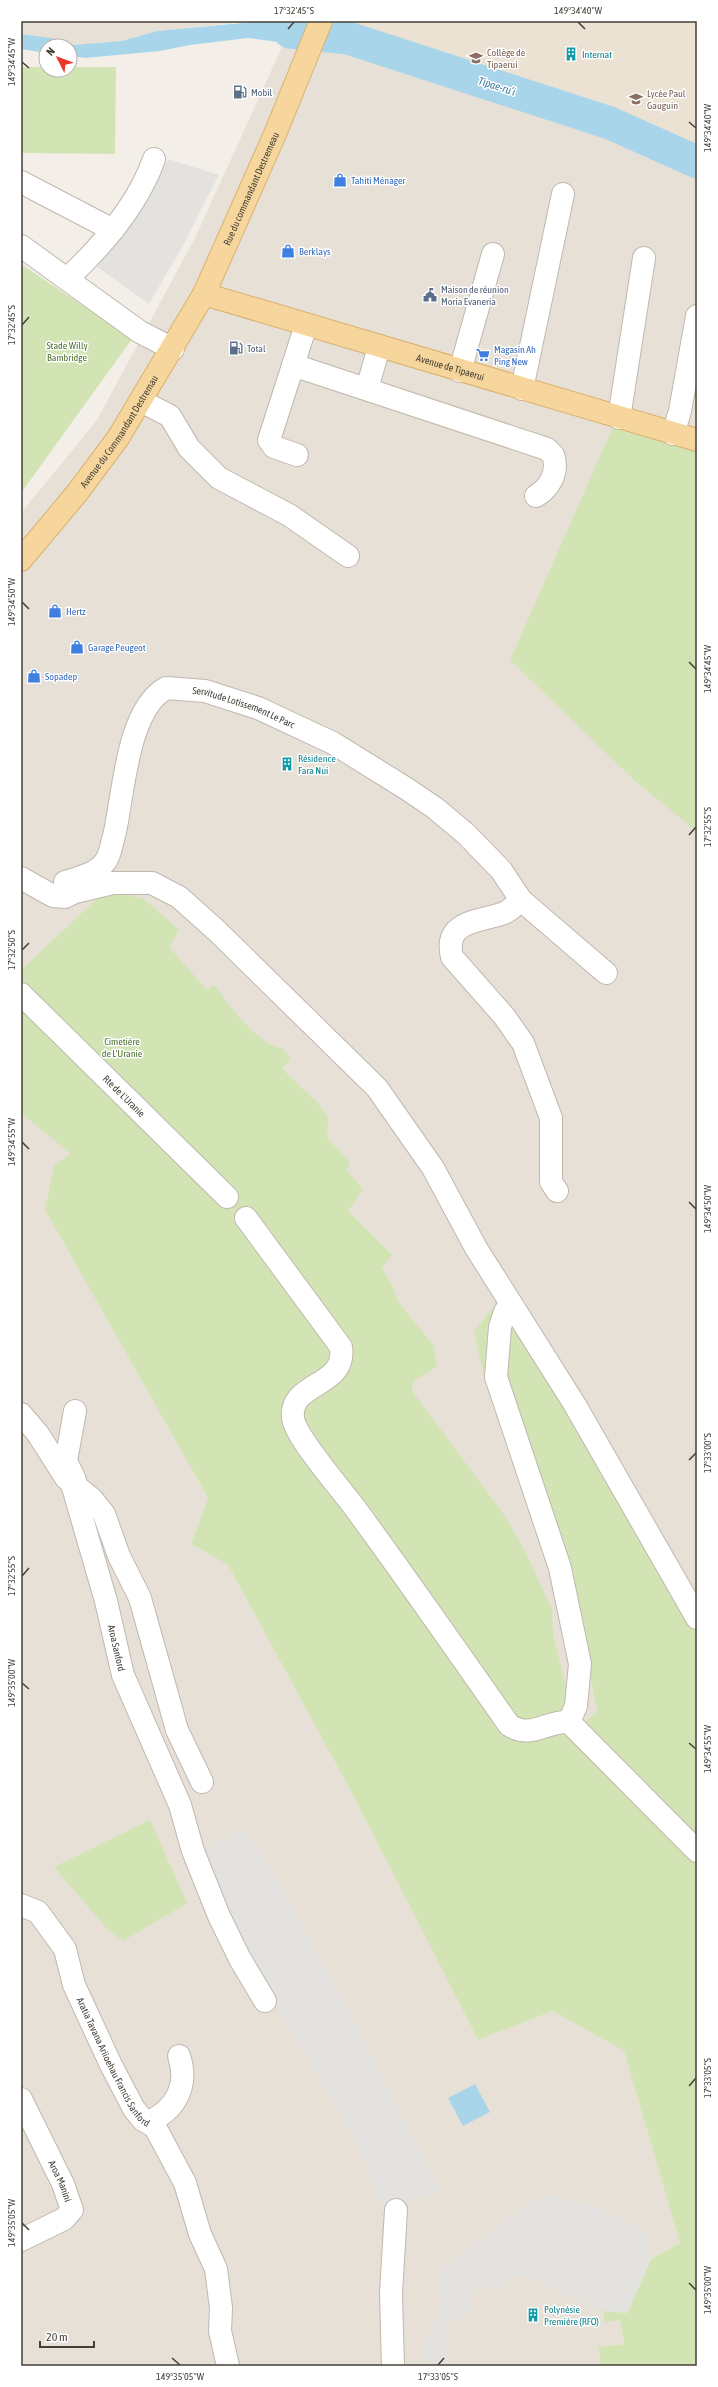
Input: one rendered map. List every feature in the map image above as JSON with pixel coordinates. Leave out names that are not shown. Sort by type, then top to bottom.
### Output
[{"type":"main road","name":"Rue du commandant Destremeau","points":[[204,294],[296,83],[321,21]]},
{"type":"main road","name":"Avenue de Tipaerui","points":[[204,294],[684,437]]},
{"type":"main road","name":"Avenue du Commandant Destremau","points":[[21,560],[77,494],[118,438],[204,294]]},
{"type":"street","points":[[68,278],[113,230],[143,187],[154,159]]},
{"type":"street","points":[[21,182],[113,230]]},
{"type":"street","points":[[522,389],[563,194]]},
{"type":"street","points":[[21,246],[68,278],[140,332],[172,349]]},
{"type":"street","points":[[460,371],[493,254]]},
{"type":"street","points":[[619,418],[644,258]]},
{"type":"street","points":[[684,437],[680,411],[697,316]]},
{"type":"street","points":[[297,455],[274,447],[269,440],[306,325]]},
{"type":"street","points":[[367,389],[379,347]]},
{"type":"street","points":[[293,365],[547,448],[555,461],[554,470],[549,484],[536,496]]},
{"type":"street","points":[[684,437],[697,373]]},
{"type":"street","points":[[141,401],[170,416],[189,448],[218,478],[289,515],[348,556]]},
{"type":"street","points":[[289,515],[295,523],[293,540]]},
{"type":"street","name":"Servitude Lotissement Le Parc","points":[[29,883],[84,877],[105,863],[110,855],[118,818],[128,756],[146,708],[153,698],[166,688],[206,691],[258,708],[332,743],[407,789],[450,821],[501,870],[521,900],[606,973]]},
{"type":"street","points":[[29,883],[53,896],[65,897],[76,892],[114,883],[152,883],[179,897],[217,931],[378,1088],[433,1168],[476,1248],[510,1305],[574,1405],[697,1618]]},
{"type":"street","points":[[521,900],[506,913],[461,926],[452,939],[450,949],[452,957],[504,1016],[523,1043],[551,1118],[551,1182],[557,1191]]},
{"type":"street","name":"Rte de L'Uranie","points":[[21,994],[227,1197]]},
{"type":"street","points":[[246,1218],[341,1347],[343,1358],[337,1370],[296,1401],[293,1419],[296,1427],[509,1725],[523,1731],[538,1730],[562,1722],[569,1722],[697,1851]]},
{"type":"street","points":[[510,1305],[505,1312],[500,1327],[496,1377],[560,1568],[580,1664],[576,1706],[569,1722]]},
{"type":"street","name":"Aroa Sanford","points":[[75,1411],[66,1461],[77,1488],[123,1675],[180,1806],[193,1851],[219,1916],[240,1959],[265,2001]]},
{"type":"street","points":[[21,1414],[38,1434],[51,1457],[77,1488],[92,1499],[104,1514],[119,1556],[140,1598],[177,1730],[202,1782]]},
{"type":"street","name":"Aratia Tavana Ariioehau Francis Sanford","points":[[21,1904],[38,1912],[65,1949],[74,1985],[134,2109],[143,2120],[156,2127],[185,2183],[200,2234],[216,2269],[221,2308],[220,2331],[228,2366]]},
{"type":"street","points":[[148,2122],[161,2117],[176,2102],[183,2086],[183,2069],[179,2056]]},
{"type":"street","name":"Aroa Manini","points":[[21,2099],[63,2184],[72,2210],[64,2219],[21,2240]]},
{"type":"street","points":[[393,2366],[392,2293],[396,2210]]},
{"type":"shaded area","points":[[21,21],[253,21],[157,31],[122,41],[78,45],[78,38],[51,38],[21,34]]},
{"type":"shaded area","points":[[263,21],[697,21],[697,442],[636,782],[697,832],[697,1618],[535,1492],[571,1580],[597,1711],[577,1730],[45,1210],[208,1498],[191,1544],[228,1565],[355,1799],[478,2040],[553,2011],[624,2051],[680,2243],[651,2259],[627,2313],[620,2320],[624,2344],[598,2347],[601,2366],[21,2366],[21,513],[97,420],[195,238],[293,23]]},
{"type":"shaded area","name":"Lycée Paul Gauguin","points":[[309,21],[697,21],[697,151],[620,116],[529,83],[306,29]]},
{"type":"shaded area","points":[[168,159],[219,175],[181,249],[149,304],[93,264],[152,191]]},
{"type":"shaded area","points":[[245,1828],[274,1874],[344,2003],[441,2191],[422,2200],[418,2194],[396,2210],[383,2211],[358,2145],[297,2040],[266,1994],[198,1855]]},
{"type":"shaded area","points":[[546,2194],[600,2206],[602,2212],[639,2228],[647,2235],[650,2241],[651,2259],[627,2313],[603,2311],[519,2273],[497,2291],[484,2286],[468,2296],[470,2310],[447,2326],[449,2366],[426,2366],[424,2346],[443,2301],[440,2270],[533,2200]]},
{"type":"green space","points":[[21,67],[38,67],[38,78],[78,78],[78,67],[116,67],[115,154],[21,153]]},
{"type":"green space","name":"Stade Willy Bambridge","points":[[21,264],[132,339],[21,493]]},
{"type":"green space","points":[[617,418],[697,442],[697,832],[636,782],[510,660]]},
{"type":"green space","name":"Cimetière de L'Uranie","points":[[118,892],[144,899],[179,930],[169,947],[207,990],[214,985],[235,1012],[254,1032],[263,1040],[282,1048],[291,1059],[282,1069],[318,1103],[328,1118],[327,1138],[350,1161],[347,1171],[363,1189],[348,1211],[392,1255],[382,1268],[393,1287],[399,1303],[433,1345],[437,1367],[413,1381],[412,1391],[505,1516],[527,1555],[552,1609],[553,1634],[577,1730],[597,1711],[571,1580],[484,1375],[474,1332],[505,1292],[697,1618],[697,2366],[601,2366],[598,2347],[624,2344],[620,2320],[605,2322],[603,2311],[627,2313],[651,2259],[680,2243],[624,2051],[553,2011],[478,2040],[355,1799],[228,1565],[191,1544],[208,1498],[45,1210],[54,1166],[71,1154],[21,1113],[21,970],[102,894]]},
{"type":"green space","points":[[150,1820],[187,1903],[123,1941],[107,1929],[54,1867]]},
{"type":"water","points":[[263,21],[294,23],[285,43],[248,38],[190,45],[160,51],[85,58],[78,57],[78,45],[122,41],[157,31]]},
{"type":"water","points":[[21,34],[51,38],[38,38],[38,52],[21,49]]},
{"type":"water","points":[[475,2084],[490,2112],[463,2126],[448,2098]]},
{"type":"waterway","name":"Tipae-ru’i","points":[[290,32],[348,38],[610,123],[697,162]]},
{"type":"place","name":"Internat","points":[[571,54]]},
{"type":"place","name":"Collège de Tipaerui","points":[[476,58]]},
{"type":"place","name":"Mobil","points":[[240,92]]},
{"type":"place","name":"Lycée Paul Gauguin","points":[[636,99]]},
{"type":"place","name":"Tahiti Ménager","points":[[340,180]]},
{"type":"place","name":"Berklays","points":[[288,251]]},
{"type":"place","name":"Maison de réunion Moria Evaneria","points":[[430,295]]},
{"type":"place","name":"Total","points":[[236,348]]},
{"type":"place","name":"Magasin Ah Ping New","points":[[483,355]]},
{"type":"place","name":"Hertz","points":[[55,611]]},
{"type":"place","name":"Garage Peugeot","points":[[77,647]]},
{"type":"place","name":"Sopadep","points":[[34,676]]},
{"type":"place","name":"Résidence Fara Nui","points":[[287,764]]},
{"type":"place","name":"Polynésie Première (RFO)","points":[[533,2315]]}]
